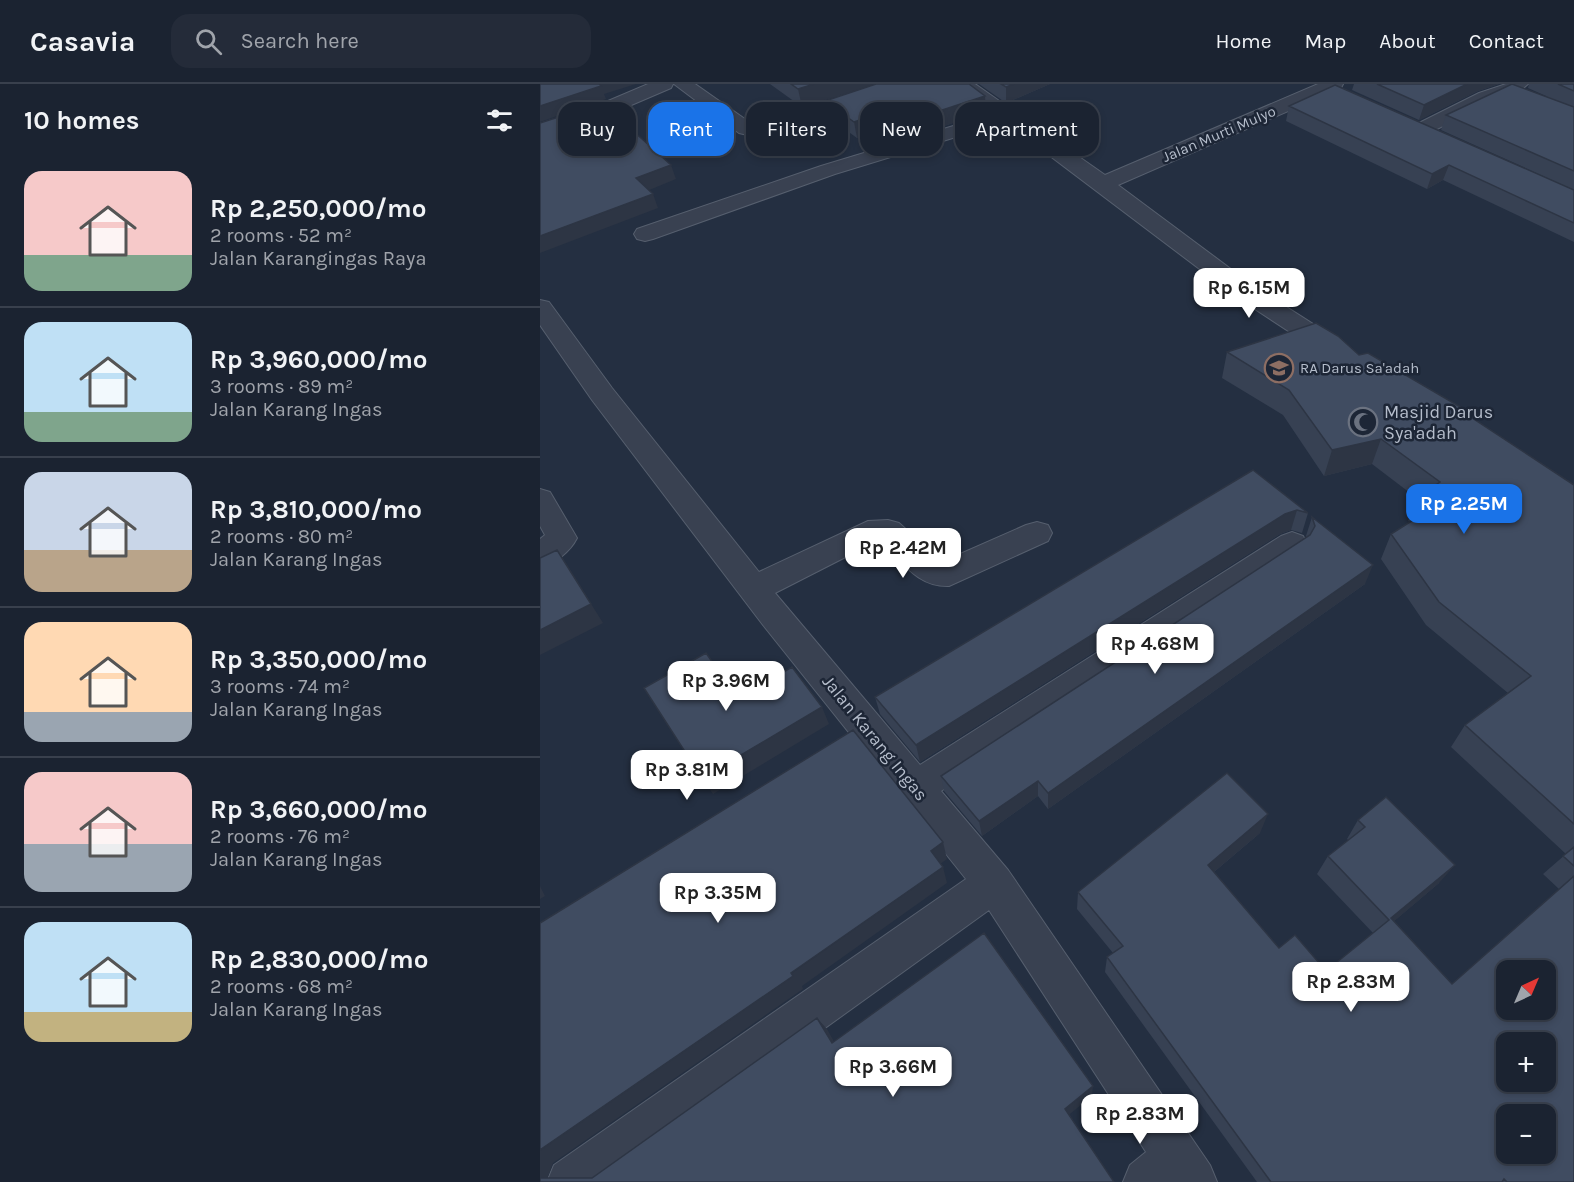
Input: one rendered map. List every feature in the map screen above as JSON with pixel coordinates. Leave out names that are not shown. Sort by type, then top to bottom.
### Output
[{"type":"street","points":[[611,84],[630,99]]},
{"type":"street","points":[[540,131],[630,99],[664,84]]},
{"type":"street","points":[[682,84],[746,129],[752,130],[843,104],[899,84]]},
{"type":"street","points":[[962,84],[989,102]]},
{"type":"street","name":"Jalan Murti Mulyo","points":[[1104,184],[1337,90]]},
{"type":"street","points":[[1420,130],[1486,97],[1520,91]]},
{"type":"street","points":[[1400,121],[1442,140]]},
{"type":"street","points":[[645,234],[828,170],[955,131]]},
{"type":"street","points":[[1065,156],[1203,260],[1304,332],[1353,361]]},
{"type":"street","name":"Jalan Karang Ingas","points":[[540,307],[602,394],[754,589],[848,734],[916,787],[994,883],[1172,1173]]},
{"type":"street","points":[[540,500],[562,537],[540,556]]},
{"type":"street","points":[[754,589],[868,532],[888,531],[928,569],[941,576],[1037,533]]},
{"type":"street","points":[[916,787],[1292,544]]},
{"type":"street","points":[[571,1182],[994,883]]},
{"type":"building","points":[[540,84],[599,84],[601,86],[540,106]]},
{"type":"building","points":[[791,84],[814,84],[798,89]]},
{"type":"building","points":[[876,84],[969,84],[985,96],[967,102],[955,102],[955,106],[943,110],[943,102],[860,102],[860,120],[854,122],[848,118],[848,102],[825,101]]},
{"type":"building","points":[[1377,84],[1467,84],[1424,105]]},
{"type":"building","points":[[1512,84],[1574,107],[1574,171],[1446,115]]},
{"type":"building","points":[[1558,84],[1574,84],[1574,91]]},
{"type":"building","points":[[1335,85],[1574,190],[1574,223],[1449,165],[1432,174],[1289,106]]},
{"type":"building","points":[[558,117],[558,156],[636,156],[636,134],[648,144],[648,156],[661,156],[671,165],[636,178],[653,194],[540,236],[540,123]]},
{"type":"building","points":[[1316,323],[1338,336],[1359,355],[1368,353],[1474,415],[1469,416],[1574,485],[1574,824],[1465,725],[1531,676],[1439,602],[1391,534],[1434,507],[1419,496],[1440,482],[1381,439],[1332,450],[1289,390],[1227,352]]},
{"type":"building","points":[[1253,470],[1308,513],[1297,510],[1285,514],[916,745],[875,697]]},
{"type":"building","points":[[1312,517],[1373,565],[1048,793],[1038,781],[979,821],[941,776],[1310,535],[1315,526]]},
{"type":"building","points":[[557,550],[591,604],[540,630],[540,558]]},
{"type":"building","points":[[706,653],[738,699],[792,667],[822,707],[702,778],[644,688]]},
{"type":"building","points":[[853,730],[943,842],[931,851],[943,867],[791,973],[793,976],[540,1150],[540,923]]},
{"type":"building","points":[[1227,773],[1268,814],[1208,865],[1279,948],[1295,935],[1326,971],[1389,920],[1328,856],[1365,827],[1358,820],[1386,797],[1455,865],[1391,918],[1452,984],[1574,876],[1574,1182],[1507,1182],[1504,1179],[1502,1182],[1271,1182],[1107,957],[1123,946],[1078,892]]},
{"type":"building","points":[[1574,847],[1574,866],[1563,856]]},
{"type":"building","points":[[984,933],[1093,1086],[1065,1109],[1114,1182],[540,1182],[540,1178],[592,1178],[817,1018],[832,1043]]},
{"type":"place","name":"RA Darus Sa'adah","points":[[1279,368]]},
{"type":"place","name":"Masjid Darus Sya'adah","points":[[1363,422]]}]
